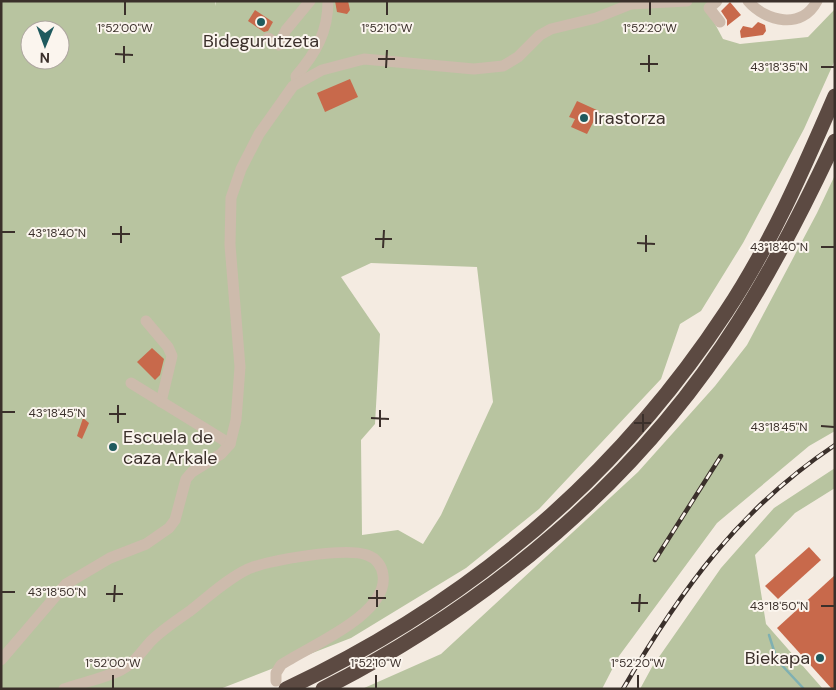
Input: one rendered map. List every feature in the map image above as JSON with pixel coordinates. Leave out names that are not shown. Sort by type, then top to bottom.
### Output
[{"type":"highway","points":[[281,685],[394,633],[479,575],[552,515],[614,456],[677,380],[727,311],[789,201],[835,96]]},
{"type":"highway","points":[[324,689],[403,646],[481,593],[552,538],[614,478],[676,408],[738,323],[784,245],[835,141]]},
{"type":"street","points":[[268,38],[279,44],[286,30],[310,1]]},
{"type":"street","points":[[298,82],[296,76],[312,58],[324,33],[328,17],[328,1]]},
{"type":"street","points":[[1,660],[66,584],[110,558],[146,544],[170,528],[175,520],[186,479],[192,472],[221,454],[230,444],[236,420],[240,367],[230,245],[231,198],[241,169],[259,134],[298,82],[322,70],[364,59],[474,69],[503,66],[518,57],[540,35],[552,29],[596,18],[631,4],[687,1]]},
{"type":"street","points":[[717,1],[708,8],[720,22]]},
{"type":"street","points":[[748,1],[761,13],[784,20],[804,15],[817,1]]},
{"type":"street","points":[[146,321],[168,347],[172,356],[161,402]]},
{"type":"street","points":[[130,383],[230,444]]},
{"type":"street","points":[[64,689],[121,670],[135,661],[151,641],[233,578],[249,569],[278,561],[350,553],[366,555],[374,559],[383,570],[383,586],[380,594],[371,605],[336,634],[281,665],[276,673],[281,685]]},
{"type":"green space","points":[[1,1],[215,1],[216,6],[216,1],[713,1],[706,7],[723,39],[740,44],[808,37],[835,9],[835,60],[804,129],[743,243],[701,311],[680,324],[661,379],[539,509],[466,568],[351,638],[220,689],[1,689]],"holes":[[[371,263],[477,267],[493,402],[441,515],[423,544],[398,530],[362,535],[361,440],[375,424],[380,334],[341,277]]]},
{"type":"green space","points":[[835,175],[835,431],[809,446],[717,523],[619,656],[602,689],[362,689],[441,654],[638,472],[715,386],[747,345]]},
{"type":"green space","points":[[835,468],[835,488],[795,513],[755,555],[766,624],[823,689],[640,689],[652,667],[721,568],[774,508]]},
{"type":"building","points":[[335,1],[348,1],[350,10],[347,14],[337,12]]},
{"type":"building","points":[[730,2],[741,15],[727,26],[727,20],[721,11]]},
{"type":"building","name":"Bidegurutzeta","points":[[255,10],[273,22],[268,31],[264,32],[248,21]]},
{"type":"building","points":[[758,22],[765,25],[766,31],[763,35],[741,38],[740,31],[743,26],[752,28]]},
{"type":"building","points":[[350,79],[358,97],[325,112],[317,93]]},
{"type":"building","name":"Irastorza","points":[[577,101],[599,111],[587,134],[571,127],[575,119],[569,117]]},
{"type":"building","points":[[152,348],[164,359],[160,375],[155,380],[137,362]]},
{"type":"building","points":[[83,418],[89,423],[82,439],[77,436]]},
{"type":"building","points":[[809,547],[821,560],[778,599],[765,586]]},
{"type":"building","name":"Biekapa","points":[[835,575],[835,689],[832,689],[777,628]]},
{"type":"waterway","points":[[769,635],[777,660],[804,689]]},
{"type":"railway","points":[[623,689],[667,619],[714,554],[769,496],[835,445]]},
{"type":"railway","points":[[655,560],[721,456]]},
{"type":"place","name":"Bidegurutzeta","points":[[261,22]]},
{"type":"place","name":"Irastorza","points":[[584,118]]},
{"type":"place","name":"Escuela de caza Arkale","points":[[113,447]]},
{"type":"place","name":"Biekapa","points":[[820,658]]}]
